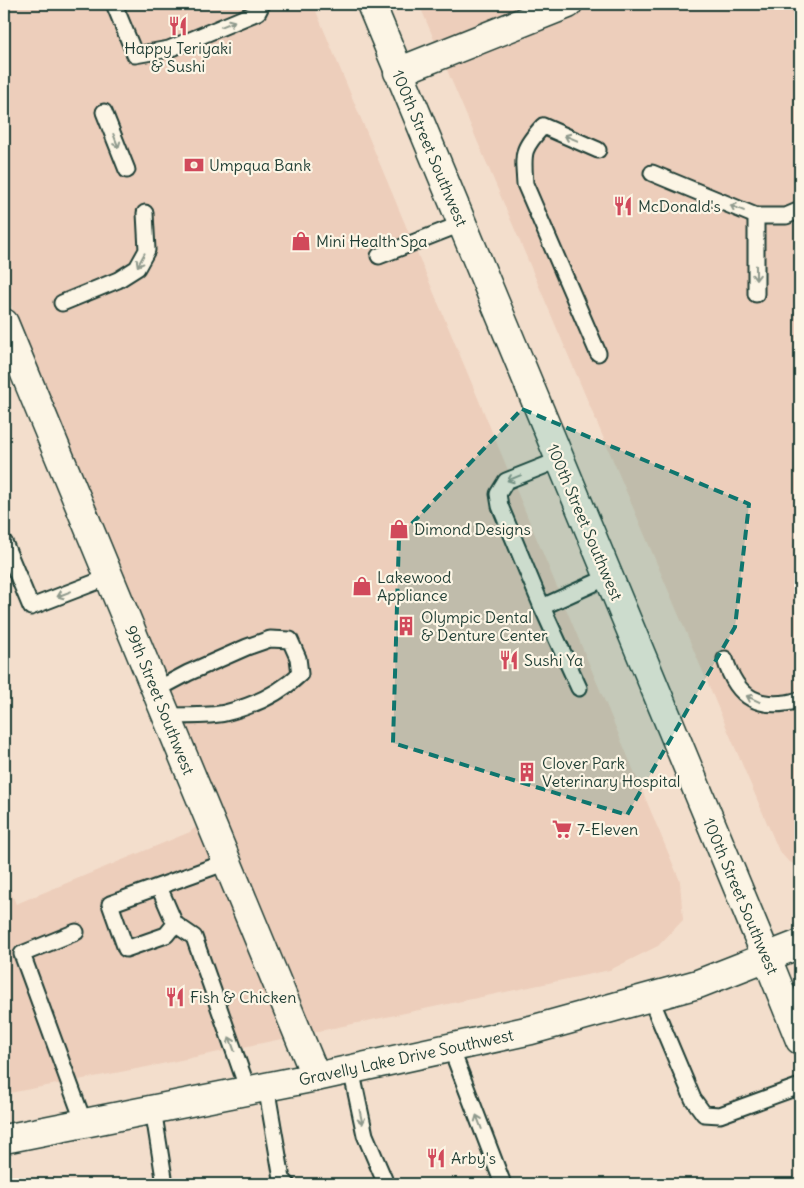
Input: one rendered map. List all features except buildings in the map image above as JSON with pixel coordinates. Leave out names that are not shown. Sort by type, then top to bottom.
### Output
[{"type":"main road","name":"100th Street Southwest","points":[[371,4],[800,1040]]},
{"type":"main road","points":[[398,72],[556,6]]},
{"type":"main road","name":"99th Street Southwest","points":[[4,322],[316,1077]]},
{"type":"main road","name":"Gravelly Lake Drive Southwest","points":[[4,1138],[316,1077],[578,1018],[698,984],[800,944]]},
{"type":"lane","points":[[114,4],[135,55],[169,49],[258,12],[262,4]]},
{"type":"lane","points":[[104,112],[127,170]]},
{"type":"lane","points":[[598,150],[543,126],[530,140],[523,155],[525,184],[598,354]]},
{"type":"lane","points":[[652,173],[756,216],[786,216],[800,210]]},
{"type":"lane","points":[[62,303],[118,280],[137,268],[146,250],[145,213]]},
{"type":"lane","points":[[756,216],[756,294]]},
{"type":"lane","points":[[379,256],[461,224]]},
{"type":"lane","points":[[559,460],[506,481],[498,494],[500,506],[542,607],[579,688]]},
{"type":"lane","points":[[4,542],[32,607],[109,576]]},
{"type":"lane","points":[[542,607],[608,577]]},
{"type":"lane","points":[[156,690],[188,673],[270,639],[290,640],[298,658],[300,674],[289,685],[270,698],[224,713],[167,716]]},
{"type":"lane","points":[[725,659],[730,675],[744,695],[764,704],[787,704],[800,700]]},
{"type":"lane","points":[[175,924],[166,935],[126,949],[110,904],[227,862]]},
{"type":"lane","points":[[159,886],[175,924],[194,937],[257,1088],[282,1179],[287,1184]]},
{"type":"lane","points":[[76,932],[22,954],[84,1122]]},
{"type":"lane","points":[[650,997],[693,1099],[704,1114],[720,1115],[800,1086]]},
{"type":"lane","points":[[451,1048],[502,1184]]},
{"type":"lane","points":[[351,1069],[365,1135],[386,1184]]},
{"type":"lane","points":[[153,1109],[165,1184]]},
{"type":"highlighted area","points":[[522,409],[749,504],[735,627],[627,815],[393,743],[399,537]]},
{"type":"shaded area","points":[[4,4],[313,4],[680,881],[683,920],[658,946],[610,970],[152,1066],[4,1094],[4,876],[16,904],[190,832],[219,808],[4,289]]},
{"type":"shaded area","points":[[419,4],[800,4],[800,867],[788,861],[779,851]]},
{"type":"place","name":"Happy Teriyaki & Sushi","points":[[178,26]]},
{"type":"place","name":"Umpqua Bank","points":[[194,165]]},
{"type":"place","name":"McDonald's","points":[[623,206]]},
{"type":"place","name":"Mini Health Spa","points":[[301,241]]},
{"type":"place","name":"Dimond Designs","points":[[399,529]]},
{"type":"place","name":"Lakewood Appliance","points":[[362,586]]},
{"type":"place","name":"Olympic Dental & Denture Center","points":[[406,626]]},
{"type":"place","name":"Sushi Ya","points":[[509,660]]},
{"type":"place","name":"Clover Park Veterinary Hospital","points":[[527,772]]},
{"type":"place","name":"7-Eleven","points":[[562,829]]},
{"type":"place","name":"Fish & Chicken","points":[[175,997]]},
{"type":"place","name":"Arby's","points":[[436,1158]]}]
